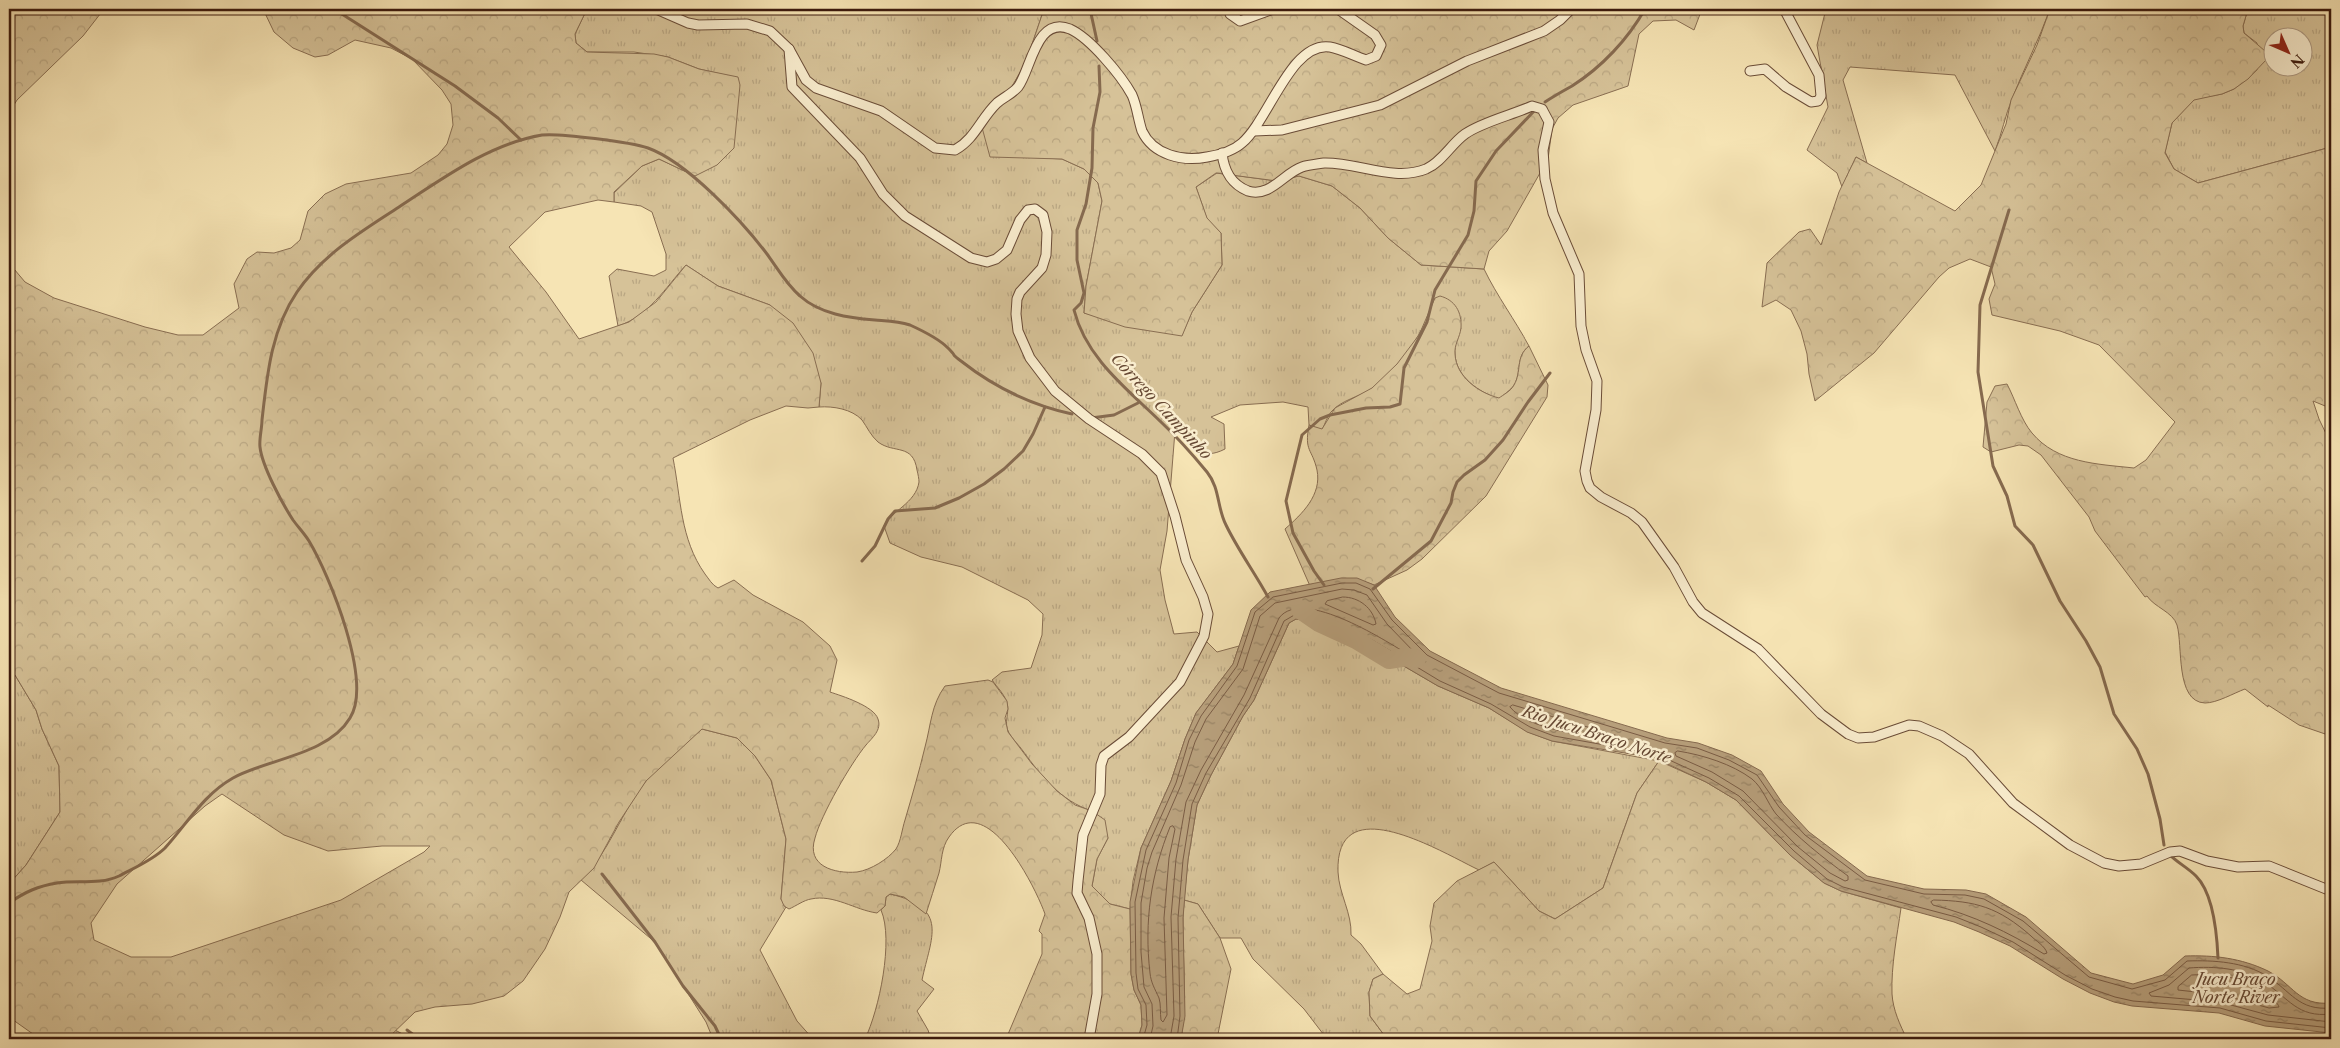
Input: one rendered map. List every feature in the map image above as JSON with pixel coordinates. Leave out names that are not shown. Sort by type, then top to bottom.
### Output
[{"type":"street","points":[[656,9],[688,23],[698,25],[747,24],[770,31],[789,49],[806,80],[816,88],[881,112],[935,148],[955,150],[972,138],[986,115],[998,101],[1017,88],[1023,80],[1030,59],[1040,40],[1051,28],[1064,27],[1076,32],[1120,78],[1132,96],[1143,131],[1150,144],[1164,154],[1184,158],[1206,158],[1241,144],[1254,131],[1300,57],[1312,48],[1330,47],[1366,60],[1376,56],[1380,51],[1380,42],[1374,35],[1338,9]]},
{"type":"street","points":[[1229,9],[1230,14],[1240,21],[1273,9]]},
{"type":"street","points":[[1254,131],[1282,130],[1380,105],[1467,62],[1544,31],[1560,20],[1571,9]]},
{"type":"street","points":[[1750,70],[1765,69],[1786,87],[1811,102],[1818,101],[1821,96],[1818,75],[1784,9]]},
{"type":"street","points":[[789,49],[792,87],[860,158],[888,199],[913,222],[970,258],[987,262],[996,260],[1007,250],[1020,220],[1028,210],[1035,209],[1044,216],[1047,232],[1046,255],[1042,268],[1020,292],[1017,299],[1018,332],[1030,358],[1055,391],[1089,420],[1142,454],[1161,473],[1186,560],[1203,597],[1208,614],[1204,636],[1180,682],[1129,737],[1104,756],[1101,765],[1100,794],[1083,835],[1077,893],[1089,918],[1098,954],[1097,994],[1089,1039]]},
{"type":"street","points":[[1222,153],[1224,166],[1234,183],[1255,192],[1268,189],[1301,167],[1324,163],[1345,164],[1388,172],[1417,172],[1428,168],[1465,134],[1532,106],[1542,109],[1549,122],[1543,150],[1545,179],[1552,213],[1579,274],[1581,326],[1586,350],[1597,382],[1596,410],[1585,471],[1586,481],[1595,493],[1631,513],[1642,522],[1674,567],[1688,594],[1702,613],[1758,649],[1821,714],[1848,734],[1858,738],[1874,736],[1909,725],[1919,726],[1942,736],[1969,754],[2013,802],[2070,845],[2104,863],[2119,866],[2141,864],[2170,852],[2180,851],[2207,861],[2238,867],[2269,866],[2331,891]]},
{"type":"green space","points":[[9,9],[104,9],[83,36],[17,100],[9,113]]},
{"type":"green space","points":[[263,9],[587,9],[575,34],[576,43],[587,52],[654,54],[668,57],[699,69],[738,77],[740,85],[734,148],[717,165],[695,176],[659,159],[642,166],[614,192],[614,202],[598,200],[545,212],[509,247],[546,292],[579,339],[629,322],[656,302],[686,265],[718,286],[770,305],[793,323],[813,353],[821,383],[819,407],[786,406],[750,420],[673,458],[686,532],[697,561],[711,582],[718,588],[734,580],[753,595],[803,622],[830,646],[837,660],[830,692],[864,706],[871,710],[878,719],[879,727],[876,734],[853,764],[823,816],[813,848],[818,862],[831,870],[857,872],[873,866],[893,853],[900,839],[932,715],[940,693],[945,686],[988,680],[993,682],[1007,701],[1008,709],[1005,718],[1008,732],[1032,764],[1057,791],[1075,805],[1092,811],[1105,820],[1108,838],[1097,859],[1092,886],[1110,904],[1130,909],[1131,974],[1134,990],[1141,1005],[1142,1025],[1138,1039],[1006,1039],[1042,954],[1042,934],[1039,931],[1045,914],[1031,883],[1007,846],[993,832],[978,824],[963,825],[946,841],[939,873],[926,914],[904,897],[890,894],[886,897],[885,906],[877,913],[836,900],[820,898],[808,900],[789,909],[784,906],[781,899],[786,839],[771,780],[755,756],[737,738],[702,729],[646,781],[619,822],[594,868],[569,892],[545,949],[523,981],[504,996],[472,1004],[435,1007],[415,1012],[387,1039],[40,1039],[9,1017],[9,884],[26,865],[60,812],[59,766],[42,729],[36,710],[15,675],[9,669],[9,263],[25,282],[54,298],[145,327],[178,335],[203,335],[239,308],[234,284],[247,259],[257,252],[274,253],[291,248],[300,240],[308,211],[325,194],[346,184],[411,173],[438,155],[447,144],[453,125],[451,104],[442,90],[412,59],[391,48],[355,40],[328,55],[315,57],[293,48],[274,32]],"holes":[[[222,794],[284,835],[328,851],[382,846],[430,846],[424,852],[341,900],[171,957],[131,957],[94,940],[91,923],[117,884],[205,806]]]},
{"type":"green space","points":[[587,9],[1044,9],[1026,62],[1010,90],[1025,157],[1062,159],[1084,169],[1098,183],[1102,201],[1086,286],[1084,313],[1182,335],[1192,312],[1222,265],[1221,233],[1207,219],[1196,187],[1217,173],[1277,181],[1299,176],[1332,186],[1360,208],[1388,238],[1421,265],[1484,269],[1529,346],[1520,360],[1518,375],[1514,385],[1499,399],[1477,388],[1459,370],[1455,351],[1456,341],[1461,328],[1435,298],[1418,335],[1401,360],[1371,389],[1335,408],[1328,416],[1322,430],[1309,425],[1308,407],[1283,402],[1240,405],[1211,417],[1224,424],[1225,449],[1210,454],[1197,451],[1177,430],[1175,431],[1167,531],[1160,570],[1165,600],[1174,634],[1197,632],[1217,652],[1239,646],[1233,664],[1196,713],[1185,739],[1171,781],[1141,848],[1133,881],[1130,909],[1110,904],[1092,886],[1097,859],[1108,838],[1092,811],[1071,801],[1053,787],[1012,738],[1007,729],[1008,707],[1006,700],[992,680],[1002,672],[1031,668],[1042,635],[1043,614],[1028,600],[962,567],[921,557],[890,543],[884,526],[913,496],[919,482],[915,462],[911,456],[907,452],[884,446],[878,442],[862,420],[853,413],[836,408],[819,407],[821,383],[770,305],[718,286],[686,265],[648,308],[618,326],[609,276],[617,269],[654,276],[666,270],[666,254],[652,212],[641,206],[614,202],[614,193],[642,166],[659,159],[695,176],[734,77],[699,69],[668,57],[634,52],[587,52],[576,43],[575,34]]},
{"type":"green space","points":[[1044,9],[1702,9],[1694,30],[1676,20],[1653,21],[1639,34],[1628,86],[1573,105],[1558,118],[1552,129],[1548,159],[1507,231],[1489,251],[1484,269],[1421,265],[1388,238],[1360,208],[1332,186],[1299,176],[1277,181],[1216,173],[1196,187],[1207,218],[1221,233],[1222,265],[1192,312],[1182,336],[1125,327],[1084,313],[1086,286],[1102,201],[1098,183],[1084,169],[1062,159],[990,157],[980,120],[1010,90],[1026,62]]},
{"type":"green space","points":[[1826,9],[2050,9],[2012,99],[1995,151],[1955,75],[1850,67],[1843,80],[1867,163],[1856,157],[1842,187],[1837,173],[1807,150],[1828,107],[1817,45]]},
{"type":"green space","points":[[2050,9],[2248,9],[2243,26],[2244,33],[2262,48],[2262,64],[2248,79],[2234,89],[2222,94],[2194,100],[2172,123],[2165,153],[2174,169],[2198,183],[2331,147],[2330,408],[2313,401],[2331,444],[2331,736],[2299,725],[2268,705],[2268,707],[2245,689],[2210,703],[2195,700],[2189,693],[2182,671],[2179,634],[2175,620],[2147,596],[2145,597],[2095,531],[2089,517],[2041,455],[2028,446],[2019,445],[1991,452],[1983,447],[1987,402],[1995,386],[2007,384],[2028,428],[2042,443],[2053,451],[2078,460],[2120,467],[2134,468],[2146,460],[2175,422],[2099,345],[2060,331],[1992,315],[1989,299],[1995,284],[1991,267],[1970,259],[1949,268],[1939,277],[1874,353],[1815,401],[1801,331],[1791,310],[1776,300],[1762,307],[1767,263],[1799,232],[1810,229],[1821,245],[1839,192],[1856,157],[1955,211],[1981,185],[2006,124],[2011,100],[2037,45]]},
{"type":"green space","points":[[2248,9],[2331,9],[2331,147],[2198,183],[2174,169],[2165,152],[2172,123],[2194,99],[2222,94],[2234,89],[2257,70],[2257,43],[2244,33],[2243,26]]},
{"type":"green space","points":[[1440,296],[1450,300],[1459,312],[1461,328],[1455,347],[1456,362],[1459,370],[1470,383],[1491,396],[1499,398],[1514,385],[1518,375],[1520,360],[1529,346],[1548,385],[1547,397],[1486,496],[1422,559],[1407,570],[1374,585],[1357,580],[1342,579],[1310,586],[1285,529],[1304,510],[1314,496],[1316,488],[1317,470],[1307,440],[1309,425],[1322,429],[1335,408],[1372,388],[1397,364],[1419,335],[1435,298]]},
{"type":"green space","points":[[1296,619],[1321,623],[1349,634],[1438,686],[1489,708],[1528,732],[1552,741],[1659,761],[1637,793],[1603,888],[1555,919],[1539,911],[1494,862],[1479,870],[1418,840],[1394,832],[1372,829],[1354,833],[1342,847],[1338,872],[1339,880],[1350,919],[1351,935],[1361,944],[1383,974],[1373,979],[1369,992],[1370,1016],[1387,1039],[1327,1039],[1304,1009],[1253,959],[1241,938],[1220,938],[1198,904],[1184,900],[1197,805],[1243,716],[1254,700],[1289,623]]},
{"type":"green space","points":[[9,669],[15,675],[36,710],[42,729],[59,766],[60,812],[26,865],[9,884]]},
{"type":"green space","points":[[702,729],[737,738],[755,756],[771,780],[786,839],[781,899],[786,907],[760,950],[797,1021],[813,1039],[713,1039],[706,1022],[656,943],[581,880],[599,858],[646,781],[665,760]]},
{"type":"green space","points":[[1659,761],[1706,782],[1736,800],[1790,855],[1824,883],[1841,891],[1901,908],[1893,962],[1892,994],[1895,1012],[1907,1039],[1387,1039],[1370,1016],[1369,992],[1373,979],[1383,974],[1407,994],[1420,989],[1432,941],[1430,926],[1434,903],[1457,881],[1494,862],[1539,911],[1555,919],[1603,888],[1637,793]]},
{"type":"green space","points":[[890,894],[909,900],[922,907],[929,916],[932,926],[932,938],[922,980],[934,989],[917,1011],[931,1039],[865,1039],[880,993],[886,939],[885,923],[881,910],[885,906],[886,897]]},
{"type":"green space","points":[[1184,900],[1198,904],[1220,938],[1231,969],[1217,1039],[1181,1039],[1184,1005]]},
{"type":"green space","points":[[395,1030],[412,1039],[387,1039]]},
{"type":"water","name":"Jucu Braço Norte River","points":[[1341,578],[1357,578],[1374,585],[1395,617],[1430,651],[1501,688],[1667,738],[1698,743],[1732,755],[1761,771],[1783,804],[1809,832],[1867,876],[1924,889],[1966,890],[1986,894],[2026,917],[2091,973],[2133,984],[2163,975],[2185,956],[2217,957],[2248,963],[2277,976],[2303,998],[2320,1003],[2331,1003],[2331,1033],[2265,1026],[2219,1013],[2132,1006],[2114,1002],[2090,993],[2063,979],[2010,946],[1979,932],[1954,922],[1841,891],[1824,883],[1790,855],[1736,800],[1706,782],[1655,758],[1552,741],[1527,732],[1489,708],[1438,686],[1349,634],[1321,623],[1296,619],[1289,623],[1254,700],[1243,716],[1197,805],[1188,860],[1183,918],[1185,1016],[1181,1039],[1138,1039],[1142,1025],[1141,1005],[1134,990],[1131,974],[1130,902],[1141,848],[1171,781],[1196,713],[1233,664],[1251,610],[1270,592]]},
{"type":"waterway","points":[[334,9],[455,86],[498,118],[521,140]]},
{"type":"waterway","name":"Córrego Campinho","points":[[1090,9],[1097,41]]},
{"type":"waterway","points":[[1545,102],[1572,86],[1604,61],[1631,31],[1645,9]]},
{"type":"waterway","name":"Córrego Campinho","points":[[1099,66],[1100,92],[1093,128],[1092,168],[1086,204],[1077,230],[1077,260],[1084,293],[1081,303],[1074,310],[1088,343],[1109,372],[1179,440],[1207,472],[1214,485],[1226,525],[1268,597]]},
{"type":"waterway","points":[[1324,585],[1293,533],[1286,501],[1302,435],[1320,419],[1330,415],[1400,404],[1404,368],[1427,322],[1435,290],[1468,235],[1474,211],[1476,181],[1496,151],[1536,109]]},
{"type":"waterway","points":[[9,903],[26,893],[44,886],[65,882],[112,879],[143,864],[165,848],[204,801],[222,785],[247,771],[312,748],[340,730],[350,718],[356,701],[356,680],[353,655],[346,629],[328,578],[309,541],[283,504],[268,474],[260,447],[266,387],[272,354],[281,322],[288,307],[307,278],[319,266],[371,225],[449,174],[485,154],[503,146],[542,135],[595,138],[648,148],[680,166],[713,194],[743,225],[790,286],[808,302],[835,314],[910,325],[940,342],[961,361],[1000,387],[1042,406],[1072,414]]},
{"type":"waterway","points":[[2009,210],[1980,305],[1978,372],[1993,466],[2007,496],[2015,526],[2033,545],[2060,601],[2086,641],[2100,667],[2114,714],[2137,749],[2148,774],[2160,819],[2164,845]]},
{"type":"waterway","points":[[1373,589],[1431,541],[1451,503],[1457,482],[1485,460],[1503,440],[1550,373]]},
{"type":"waterway","points":[[1091,418],[1114,415],[1138,403]]},
{"type":"waterway","points":[[862,561],[875,546],[888,519],[895,511],[935,508],[959,498],[984,484],[1004,469],[1023,451],[1045,407]]},
{"type":"waterway","name":"Rio Jucu Braço Norte","points":[[1300,610],[1319,623],[1356,640],[1389,660],[1408,657],[1417,659]]},
{"type":"waterway","points":[[2168,853],[2202,883],[2213,915],[2218,958]]},
{"type":"waterway","points":[[602,874],[655,942],[683,986],[715,1026],[721,1039]]},
{"type":"waterway","points":[[407,1030],[419,1039]]}]
